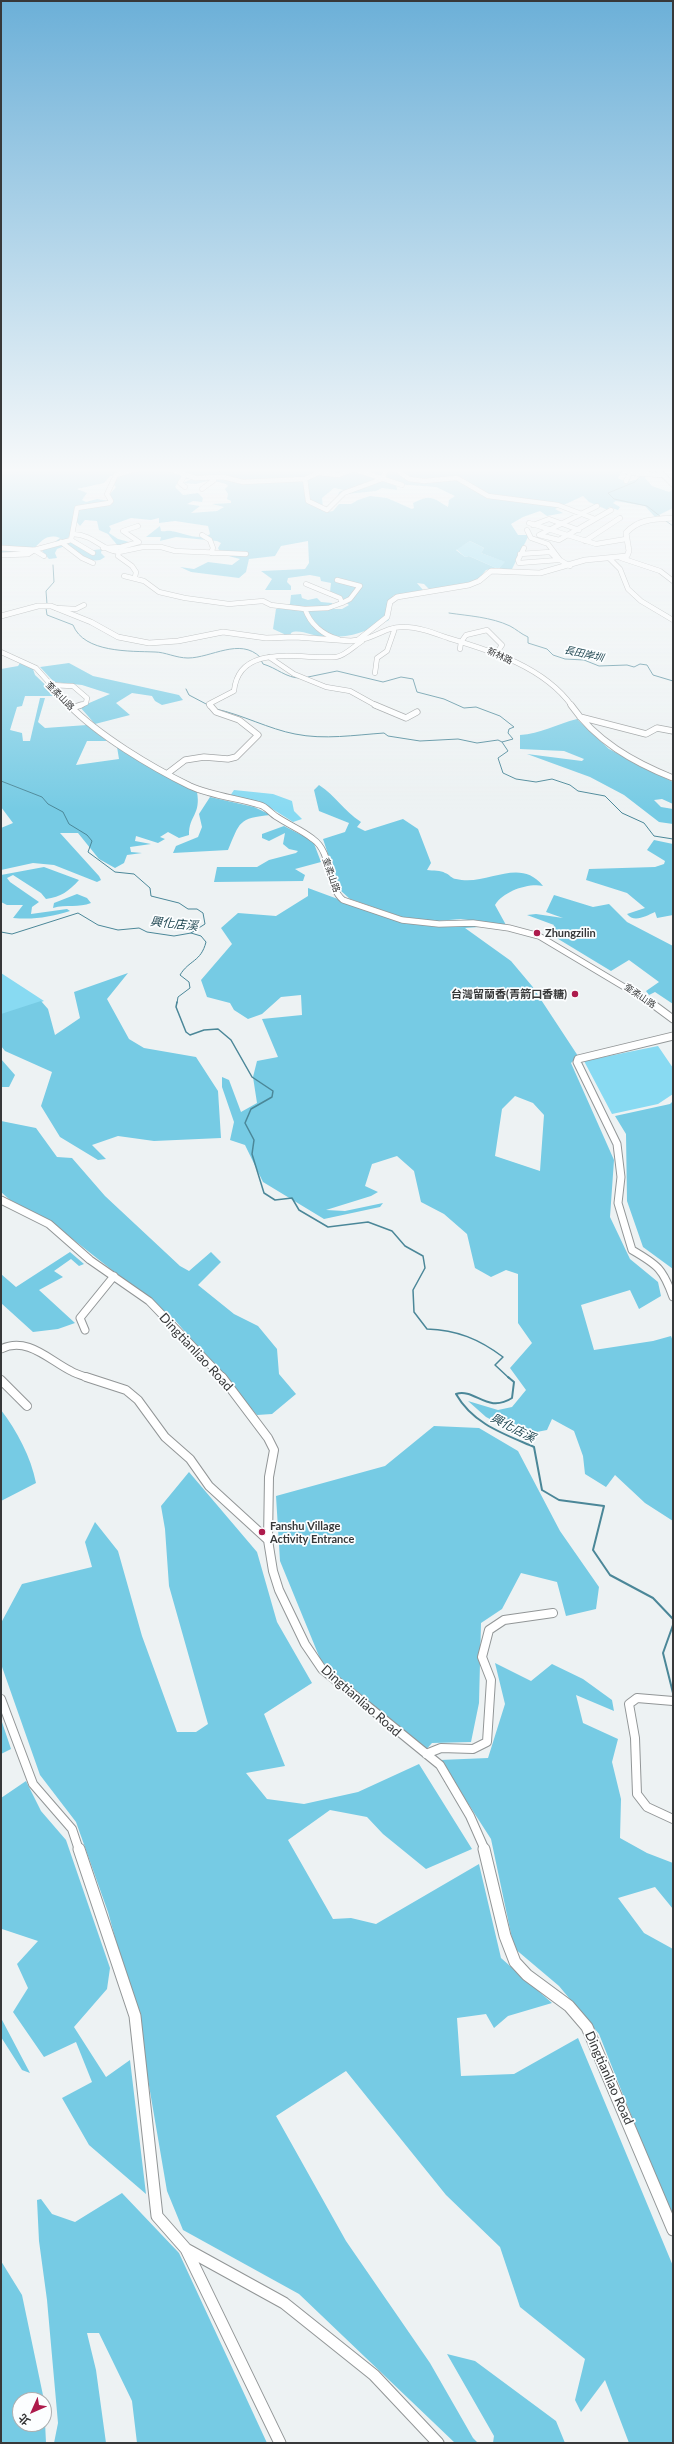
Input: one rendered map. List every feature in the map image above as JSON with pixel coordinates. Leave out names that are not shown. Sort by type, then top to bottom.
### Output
[{"type":"main road","points":[[1,616],[44,605],[54,607],[90,622],[118,637],[136,642],[166,643],[223,632],[266,638],[295,637],[346,642],[360,640],[387,617],[390,602],[397,597],[474,583]]},
{"type":"street","points":[[145,583],[159,592],[185,598],[229,604],[263,601],[271,605],[305,610],[317,608],[326,610],[350,599],[360,586],[349,583]]},
{"type":"street","points":[[626,583],[628,589],[641,601],[673,620]]},
{"type":"street","points":[[306,584],[340,598],[342,603]]},
{"type":"street","points":[[54,607],[59,606],[76,609],[84,605]]},
{"type":"street","points":[[305,610],[306,616],[324,634],[346,642]]},
{"type":"street","name":"新林路","points":[[264,658],[337,657],[344,654],[360,640],[369,640],[374,633],[393,628],[411,627],[496,654],[537,674],[557,688],[580,717],[612,746],[648,768],[673,778]]},
{"type":"street","points":[[375,673],[377,670],[377,658],[387,651],[394,631],[393,628]]},
{"type":"street","points":[[460,649],[461,642],[469,633],[487,630],[502,645],[496,654]]},
{"type":"street","name":"奎柔山路","points":[[1,652],[36,668],[50,685],[85,721],[168,773],[190,786],[215,795],[262,806],[275,816],[314,839],[320,845],[330,867],[337,895],[343,900],[402,920],[439,924],[473,923],[509,928],[539,936],[636,992],[673,1019]]},
{"type":"street","points":[[168,773],[184,760],[204,757],[219,760],[236,757],[256,738],[258,734],[239,720],[216,712],[209,704],[234,691],[235,682],[250,663],[264,658],[294,674],[326,686],[350,691],[376,706],[406,718],[417,712]]},
{"type":"street","points":[[50,685],[73,686],[87,698],[86,703],[72,708]]},
{"type":"street","points":[[580,717],[646,734],[656,728],[673,731]]},
{"type":"street","points":[[673,1036],[578,1059],[577,1062],[617,1144],[621,1177],[618,1204],[632,1250],[655,1263],[666,1278],[673,1297]]},
{"type":"street","name":"Dingtianliao Road","points":[[1,1200],[49,1224],[90,1260],[149,1302],[221,1375],[268,1438],[274,1450],[269,1477],[268,1540],[273,1571],[279,1590],[305,1644],[322,1669],[407,1740],[440,1765],[470,1816],[483,1845],[491,1870],[505,1936],[514,1962],[528,1975],[569,2006],[587,2027],[673,2230]]},
{"type":"street","points":[[85,1330],[80,1318],[84,1311],[114,1276]]},
{"type":"street","points":[[1,1349],[9,1345],[31,1347],[72,1372],[126,1390],[138,1400],[165,1437],[190,1459],[209,1486],[268,1540]]},
{"type":"street","points":[[1,1380],[27,1406]]},
{"type":"street","points":[[426,1754],[441,1748],[473,1749],[487,1742],[491,1680],[482,1657],[489,1630],[504,1620],[553,1613]]},
{"type":"street","points":[[670,1701],[637,1698],[632,1700],[629,1704],[635,1738],[636,1779],[639,1802],[644,1807],[673,1819]]},
{"type":"street","points":[[1,1699],[33,1784],[72,1830],[135,2016],[157,2216],[186,2249],[280,2443]]},
{"type":"street","points":[[186,2249],[284,2303],[374,2375],[438,2443]]},
{"type":"shaded area","points":[[269,583],[288,583],[291,586],[291,590],[265,590]]},
{"type":"shaded area","points":[[331,583],[417,583],[423,590],[420,594],[394,595],[387,612],[389,620],[358,633],[334,637],[320,637],[302,632],[294,632],[291,633],[290,637],[285,637],[284,634],[273,629],[276,609],[290,604],[291,595],[301,594],[302,598],[308,600],[317,598],[321,602],[332,603],[334,609],[342,609],[349,605],[341,599],[339,595],[330,592]]},
{"type":"shaded area","points":[[417,583],[470,583],[430,590],[424,584]]},
{"type":"shaded area","points":[[20,663],[33,669],[35,675],[57,696],[25,696],[22,706],[17,707],[10,730],[22,733],[23,741],[30,741],[40,698],[45,698],[38,722],[45,728],[87,725],[107,741],[87,741],[76,765],[119,759],[117,747],[197,792],[197,806],[191,823],[189,835],[179,838],[168,832],[160,837],[165,839],[158,843],[136,836],[135,841],[151,844],[130,847],[131,852],[142,853],[127,855],[124,863],[115,868],[99,859],[78,833],[60,833],[99,876],[101,880],[97,882],[54,865],[33,863],[1,870],[1,828],[13,823],[1,807],[1,669],[18,666]]},
{"type":"shaded area","points":[[69,663],[93,676],[179,695],[183,700],[162,705],[155,701],[152,696],[132,693],[116,703],[130,715],[95,724],[80,707],[110,694],[82,685],[54,682],[40,667]]},
{"type":"shaded area","points":[[577,719],[609,749],[673,782],[673,804],[662,799],[654,800],[661,807],[673,809],[673,824],[659,822],[624,795],[590,777],[527,754],[582,761],[584,759],[564,751],[520,749],[520,735],[542,731]]},
{"type":"shaded area","points":[[319,785],[361,822],[357,827],[365,831],[403,819],[418,829],[431,863],[427,870],[441,871],[455,879],[468,880],[502,874],[524,873],[534,877],[543,886],[537,885],[517,889],[499,900],[495,905],[506,925],[461,919],[437,921],[402,917],[350,899],[340,890],[323,839],[345,832],[349,823],[319,811],[314,790]]},
{"type":"shaded area","points":[[234,790],[273,794],[292,801],[294,811],[302,819],[293,822],[266,805],[230,796]]},
{"type":"shaded area","points":[[210,797],[254,807],[271,815],[252,818],[242,823],[238,827],[228,850],[173,853],[176,846],[198,837],[202,827],[199,814]]},
{"type":"shaded area","points":[[284,826],[313,841],[321,862],[295,869],[305,875],[303,881],[214,882],[217,867],[257,867],[269,860],[296,853],[298,851],[289,849],[283,844],[285,833],[269,841],[262,838],[262,834]]},
{"type":"shaded area","points":[[654,840],[673,844],[673,915],[657,918],[655,912],[640,918],[633,918],[627,914],[645,908],[627,893],[586,880],[589,869],[655,867],[664,864],[665,861],[647,850]]},
{"type":"shaded area","points":[[44,867],[79,880],[64,893],[56,897],[46,899],[41,893],[13,875],[7,878],[10,882],[39,902],[32,907],[31,914],[67,909],[70,911],[42,918],[13,918],[23,905],[7,905],[1,902],[1,875]]},
{"type":"shaded area","points":[[308,888],[400,922],[454,926],[478,926],[479,927],[465,928],[511,961],[532,986],[578,1056],[571,1063],[614,1160],[610,1217],[630,1259],[658,1282],[661,1296],[639,1309],[630,1290],[581,1305],[594,1350],[653,1341],[671,1336],[673,1341],[673,1521],[645,1503],[615,1475],[606,1487],[585,1474],[583,1456],[574,1431],[552,1419],[547,1430],[521,1435],[486,1417],[468,1401],[498,1410],[512,1407],[526,1390],[510,1368],[532,1343],[518,1323],[518,1274],[506,1270],[491,1277],[475,1268],[467,1234],[444,1214],[421,1202],[414,1171],[397,1156],[372,1164],[365,1186],[378,1192],[371,1196],[326,1210],[345,1211],[383,1203],[380,1207],[324,1219],[263,1182],[245,1145],[230,1140],[234,1122],[222,1087],[222,1077],[229,1080],[241,1112],[257,1103],[253,1077],[257,1061],[278,1057],[262,1019],[302,1015],[301,995],[281,997],[262,1014],[248,1019],[234,1010],[230,1003],[207,997],[201,980],[232,944],[221,928],[238,913],[276,916],[308,896]],"holes":[[[515,1096],[533,1103],[544,1115],[540,1171],[495,1156],[502,1109]]]},
{"type":"shaded area","points":[[77,894],[87,898],[91,903],[53,908],[54,903]]},
{"type":"shaded area","points":[[554,895],[593,907],[609,904],[627,922],[673,946],[673,1004],[655,992],[649,995],[646,991],[659,982],[629,960],[611,971],[550,934],[554,925],[527,915],[536,914],[563,918],[546,912]]},
{"type":"shaded area","points":[[1,973],[44,1001],[1,1015]]},
{"type":"shaded area","points":[[128,973],[107,999],[129,1039],[144,1048],[196,1057],[218,1091],[221,1138],[154,1141],[118,1136],[92,1145],[106,1159],[98,1160],[60,1137],[41,1106],[52,1072],[5,1051],[1,1046],[1,1014],[41,1001],[48,1009],[55,1035],[80,1018],[74,992]]},
{"type":"shaded area","points":[[658,1046],[673,1068],[673,1094],[658,1104],[612,1114],[584,1061]]},
{"type":"shaded area","points":[[1,1059],[15,1075],[9,1087],[1,1087]]},
{"type":"shaded area","points":[[673,1101],[673,1269],[643,1247],[627,1201],[626,1134],[615,1116],[670,1104]]},
{"type":"shaded area","points":[[1,1121],[36,1128],[57,1157],[72,1158],[105,1196],[180,1266],[189,1271],[211,1252],[221,1262],[198,1285],[234,1314],[258,1326],[277,1349],[279,1374],[296,1394],[272,1414],[257,1415],[174,1319],[51,1222],[10,1200],[1,1192]]},
{"type":"shaded area","points":[[70,1252],[84,1264],[79,1266],[71,1259],[54,1271],[63,1277],[39,1290],[75,1323],[58,1329],[33,1332],[1,1303],[1,1274],[16,1287]]},
{"type":"shaded area","points":[[1,1410],[23,1445],[31,1464],[36,1483],[1,1501]]},
{"type":"shaded area","points":[[434,1426],[479,1428],[518,1451],[560,1531],[599,1587],[596,1609],[566,1616],[557,1582],[521,1573],[502,1609],[481,1623],[479,1703],[471,1742],[432,1743],[424,1752],[321,1661],[280,1561],[276,1496],[385,1466]]},
{"type":"shaded area","points":[[189,1472],[257,1552],[277,1622],[312,1683],[264,1714],[285,1766],[246,1773],[267,1799],[304,1804],[358,1792],[419,1764],[472,1849],[426,1869],[383,1834],[367,1817],[330,1810],[288,1840],[333,1919],[351,1918],[376,1924],[479,1864],[501,1958],[552,2003],[508,2016],[494,2028],[486,2014],[457,2018],[461,2076],[514,2074],[578,2038],[673,2266],[673,2443],[629,2443],[605,2380],[581,2412],[575,2400],[585,2359],[520,2307],[500,2247],[446,2195],[346,2071],[276,2116],[346,2241],[430,2363],[473,2438],[478,2443],[455,2443],[299,2294],[183,2230],[167,2191],[138,2021],[108,1912],[76,1822],[40,1775],[1,1664],[1,1623],[22,1584],[92,1567],[85,1542],[95,1522],[118,1551],[142,1636],[177,1732],[196,1732],[208,1724],[169,1586],[165,1529],[161,1506]]},
{"type":"shaded area","points":[[495,1663],[531,1681],[552,1664],[583,1679],[612,1700],[614,1711],[576,1695],[583,1723],[618,1739],[612,1762],[621,1799],[620,1838],[647,1853],[673,1863],[673,1909],[655,1887],[618,1898],[644,1933],[673,1949],[673,2221],[599,2034],[559,1986],[514,1948],[491,1839],[440,1760],[488,1758],[505,1704]]},
{"type":"shaded area","points":[[1,1719],[11,1749],[1,1754]]},
{"type":"shaded area","points":[[26,1781],[41,1811],[66,1840],[110,1968],[107,1989],[74,2027],[106,2077],[130,2060],[146,2194],[89,2145],[62,2098],[92,2082],[76,2042],[44,2057],[13,2012],[28,1988],[17,1964],[38,1941],[2,1929],[1,1932],[1,1798]]},
{"type":"shaded area","points":[[1,2018],[30,2073],[22,2070],[1,2037]]},
{"type":"shaded area","points":[[122,2193],[179,2253],[267,2443],[137,2443],[132,2401],[99,2333],[87,2333],[96,2370],[106,2443],[54,2443],[58,2423],[47,2300],[39,2241],[37,2200],[41,2199],[52,2214],[75,2222]]},
{"type":"shaded area","points":[[1,2261],[22,2295],[42,2392],[12,2392],[12,2432],[45,2432],[46,2443],[1,2443]]},
{"type":"shaded area","points":[[447,2354],[475,2361],[556,2421],[565,2443],[493,2443],[494,2436]]},
{"type":"waterway","points":[[47,604],[46,591],[53,583]]},
{"type":"waterway","points":[[46,608],[47,615],[73,625],[79,634],[87,641],[97,646],[109,649],[159,652],[188,658],[225,650],[244,649],[252,651],[260,657]]},
{"type":"waterway","name":"長田岸圳","points":[[449,613],[480,617],[503,623],[528,637],[528,643],[547,649],[553,655],[565,659],[584,660],[599,666],[627,665],[634,667],[640,664],[647,665],[653,675],[673,681]]},
{"type":"waterway","points":[[261,660],[263,664],[286,675],[300,678]]},
{"type":"waterway","points":[[308,677],[337,671],[383,682],[401,677],[413,679],[417,692],[444,699],[464,708],[476,707],[500,716],[514,727],[509,729],[508,733],[513,739],[502,742]]},
{"type":"waterway","points":[[186,689],[189,695],[208,705]]},
{"type":"waterway","points":[[216,709],[285,732],[306,736],[317,737],[384,733],[388,736],[420,741],[458,739],[477,743],[498,740],[502,742]]},
{"type":"waterway","points":[[502,742],[508,751],[498,758],[503,773],[516,779],[536,782],[552,779],[570,785],[578,791],[605,796],[622,813],[644,823],[654,836],[673,839]]},
{"type":"waterway","points":[[1,781],[42,797],[48,804],[63,812],[69,824],[87,835],[92,841],[88,852],[115,872],[134,874],[150,888],[151,896],[179,903],[188,909],[197,909],[203,913],[205,924],[191,933]]},
{"type":"waterway","name":"興化店溪","points":[[1,932],[12,934],[78,913],[98,925],[118,930],[139,928],[147,932],[174,936],[191,933]]},
{"type":"waterway","name":"興化店溪","points":[[177,1003],[178,997],[190,988],[189,982],[180,975],[187,966],[198,957],[204,949],[206,942],[201,936],[191,933]]},
{"type":"waterway","name":"興化店溪","points":[[177,1002],[176,1007],[186,1032],[190,1035],[204,1030],[218,1029],[231,1040],[252,1077],[273,1091],[272,1097],[251,1109],[245,1123],[254,1140],[252,1154],[264,1193],[275,1200],[292,1198],[299,1210],[328,1227],[368,1222],[392,1231],[405,1246],[423,1256],[425,1268],[413,1290],[414,1312],[427,1329],[448,1331],[476,1340],[485,1345],[503,1357],[495,1365],[509,1378]]},
{"type":"waterway","name":"興化店溪","points":[[508,1377],[514,1382],[512,1398],[503,1402],[488,1402],[469,1394],[456,1394],[463,1404],[480,1421],[534,1447],[542,1490],[559,1500],[604,1506],[593,1550],[610,1575],[653,1598],[673,1619]]},
{"type":"waterway","name":"興化店溪","points":[[673,1625],[663,1653],[673,1693]]},
{"type":"place","name":"Zhungzilin","points":[[537,933]]},
{"type":"place","name":"台灣留蘭香(青箭口香糖)","points":[[575,994]]},
{"type":"place","name":"Fanshu Village Activity Entrance","points":[[262,1532]]}]
